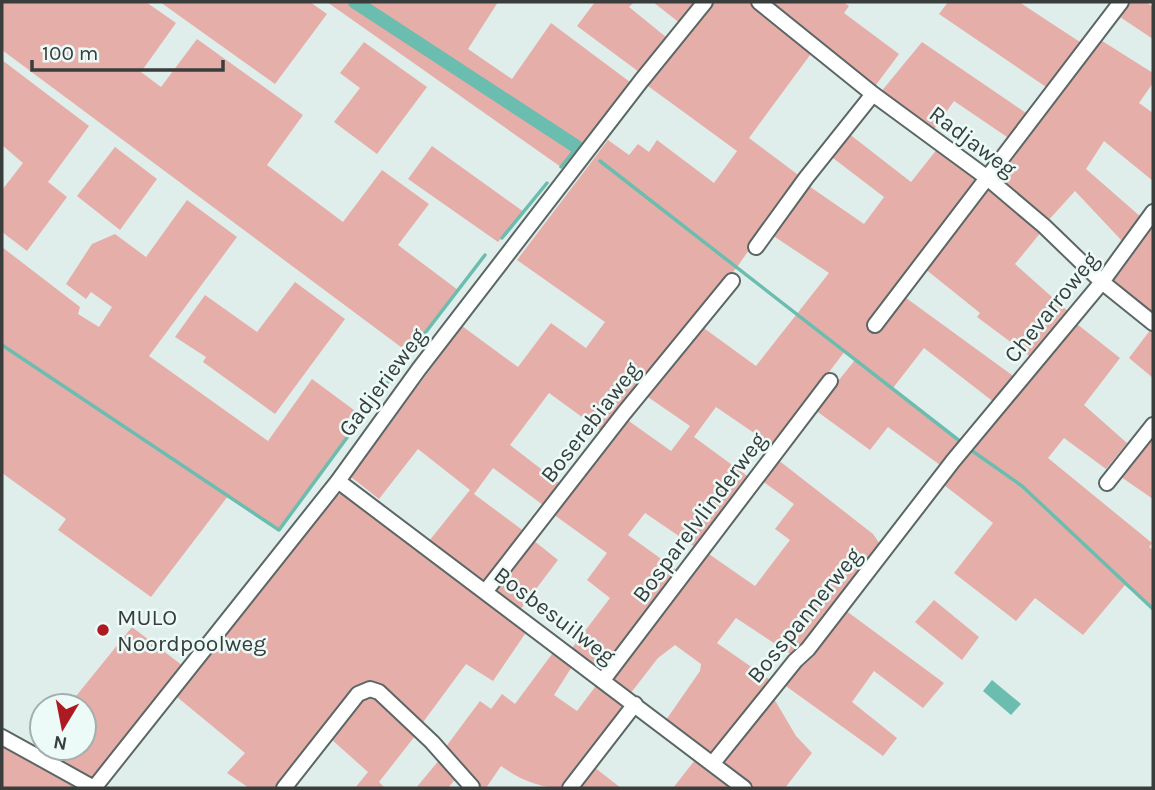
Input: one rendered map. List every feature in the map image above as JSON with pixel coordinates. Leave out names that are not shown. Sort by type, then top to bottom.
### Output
[{"type":"street","name":"Gadjerieweg","points":[[94,788],[338,481],[419,369],[705,2]]},
{"type":"street","name":"Radjaweg","points":[[759,2],[873,94],[986,177],[1044,226],[1102,282],[1153,323]]},
{"type":"street","points":[[875,325],[1121,2]]},
{"type":"street","points":[[756,247],[806,178],[873,94]]},
{"type":"street","name":"Chevarroweg","points":[[928,494],[1102,282],[1153,212]]},
{"type":"street","name":"Boserebiaweg","points":[[485,592],[624,413],[732,281]]},
{"type":"street","name":"Bosparelvlinderweg","points":[[603,680],[830,381]]},
{"type":"street","points":[[1107,483],[1153,425]]},
{"type":"street","name":"Bosbesuilweg","points":[[338,481],[744,788]]},
{"type":"street","name":"Bosspannerweg","points":[[713,763],[795,661],[808,649],[928,494]]},
{"type":"street","points":[[284,788],[321,745],[358,694],[370,689],[379,692],[432,742],[472,787]]},
{"type":"street","points":[[570,788],[635,704]]},
{"type":"street","points":[[2,737],[94,788]]},
{"type":"shaded area","points":[[2,2],[146,2],[176,23],[141,72],[161,87],[197,39],[303,115],[267,165],[343,222],[382,170],[429,204],[398,245],[458,290],[409,353],[2,50]]},
{"type":"shaded area","points":[[160,2],[310,2],[327,14],[275,84]]},
{"type":"shaded area","points":[[327,2],[498,2],[468,49],[512,79],[551,23],[630,82],[580,150],[576,148],[561,167]]},
{"type":"shaded area","points":[[595,2],[634,2],[629,7],[666,37],[639,72],[577,26]]},
{"type":"shaded area","points":[[653,2],[699,2],[681,24]]},
{"type":"shaded area","points":[[712,2],[750,2],[813,51],[749,138],[801,177],[737,267],[604,433],[549,393],[510,445],[563,486],[547,508],[493,468],[474,494],[525,532],[487,580],[480,579],[429,541],[470,490],[418,449],[379,499],[351,477],[462,326],[518,367],[551,323],[586,348],[605,322],[517,260],[608,140],[629,155],[638,144],[649,152],[657,140],[714,183],[737,151],[648,86]]},
{"type":"shaded area","points":[[766,2],[843,2],[849,6],[844,13],[899,54],[873,89]]},
{"type":"shaded area","points":[[948,2],[1019,2],[1083,44],[1049,89],[939,14]]},
{"type":"shaded area","points":[[1131,2],[1146,2],[1153,7],[1153,39],[1120,17]]},
{"type":"shaded area","points":[[1099,39],[1153,73],[1153,83],[1139,103],[1153,113],[1153,181],[1104,141],[1086,169],[1141,217],[1123,242],[1075,191],[1046,223],[993,177]]},
{"type":"shaded area","points":[[364,42],[427,87],[377,154],[334,122],[360,88],[340,73]]},
{"type":"shaded area","points":[[922,42],[1029,115],[1010,139],[954,101],[932,132],[880,93]]},
{"type":"shaded area","points":[[2,60],[89,126],[48,182],[67,197],[27,251],[2,232],[2,190],[23,163],[2,145]]},
{"type":"shaded area","points":[[848,133],[911,182],[938,148],[980,179],[902,295],[1016,378],[995,403],[924,348],[893,388],[961,442],[940,465],[888,427],[870,450],[815,410],[855,360],[845,351],[773,446],[716,407],[694,437],[750,478],[698,549],[645,513],[628,535],[678,571],[602,672],[572,648],[610,598],[587,580],[607,553],[553,514],[626,419],[671,451],[690,426],[645,395],[701,326],[756,366],[829,273],[769,233],[806,184],[864,224],[884,197],[829,155]]},
{"type":"shaded area","points":[[432,146],[524,212],[498,242],[408,179]]},
{"type":"shaded area","points":[[115,147],[157,179],[120,230],[77,196]]},
{"type":"shaded area","points":[[988,184],[1042,231],[1015,264],[1070,313],[1032,358],[977,317],[980,313],[924,268]]},
{"type":"shaded area","points":[[187,200],[237,237],[149,356],[268,441],[312,379],[362,416],[279,530],[228,496],[151,597],[58,530],[66,519],[2,473],[2,247],[80,307],[78,314],[99,327],[112,307],[91,292],[86,299],[66,284],[92,244],[115,234],[146,257]]},
{"type":"shaded area","points":[[1153,221],[1153,317],[1109,281]]},
{"type":"shaded area","points":[[295,282],[345,319],[275,414],[203,362],[206,357],[175,337],[205,295],[257,332]]},
{"type":"shaded area","points":[[1077,324],[1120,358],[1084,405],[1127,443],[1106,469],[1064,438],[1048,458],[1152,543],[1149,547],[1153,550],[1153,609],[1125,585],[1083,635],[1035,598],[1016,621],[954,573],[993,523],[944,485]]},
{"type":"shaded area","points":[[1151,329],[1153,331],[1153,378],[1129,358]]},
{"type":"shaded area","points":[[1153,434],[1153,499],[1121,477]]},
{"type":"shaded area","points":[[777,459],[873,534],[882,547],[795,657],[736,618],[717,643],[773,682],[713,754],[707,754],[666,720],[700,671],[701,664],[675,645],[658,658],[630,694],[610,679],[706,552],[755,586],[790,540],[775,529],[794,504],[761,480]]},
{"type":"shaded area","points":[[340,494],[346,495],[527,631],[493,681],[466,664],[421,725],[384,690],[356,689],[277,788],[249,788],[227,773],[245,753],[177,697],[327,503]]},
{"type":"shaded area","points":[[533,540],[558,560],[520,610],[495,592],[496,587]]},
{"type":"shaded area","points":[[934,600],[979,637],[962,660],[915,622]]},
{"type":"shaded area","points":[[845,610],[944,683],[923,708],[874,671],[852,702],[897,738],[883,756],[783,684],[810,656]]},
{"type":"shaded area","points":[[132,627],[183,666],[94,779],[89,780],[60,762],[98,762],[98,692],[79,692]]},
{"type":"shaded area","points":[[555,650],[573,665],[554,695],[577,711],[598,683],[619,701],[622,708],[619,715],[564,788],[546,787],[531,782],[501,766],[486,788],[482,788],[445,748],[480,701],[491,709],[502,694],[515,704]]},
{"type":"shaded area","points":[[992,680],[1021,704],[1011,715],[983,691]]},
{"type":"shaded area","points":[[773,697],[796,736],[812,753],[785,788],[753,788],[720,761]]},
{"type":"shaded area","points":[[367,698],[379,700],[415,736],[379,782],[385,788],[355,788],[368,772],[331,739],[360,701]]},
{"type":"shaded area","points":[[2,743],[28,758],[28,762],[35,762],[79,788],[2,788]]},
{"type":"shaded area","points":[[440,759],[457,777],[448,788],[416,788]]},
{"type":"shaded area","points":[[695,760],[732,788],[673,788]]},
{"type":"shaded area","points":[[594,767],[621,788],[578,788]]},
{"type":"waterway","points":[[355,2],[577,147]]},
{"type":"waterway","points":[[561,167],[577,147]]},
{"type":"waterway","points":[[600,161],[961,442]]},
{"type":"waterway","points":[[502,238],[547,183]]},
{"type":"waterway","points":[[412,350],[485,255]]},
{"type":"waterway","points":[[2,345],[279,530],[399,367]]},
{"type":"waterway","points":[[971,450],[1022,486],[1153,609]]},
{"type":"place","name":"MULO Noordpoolweg","points":[[103,630]]}]
